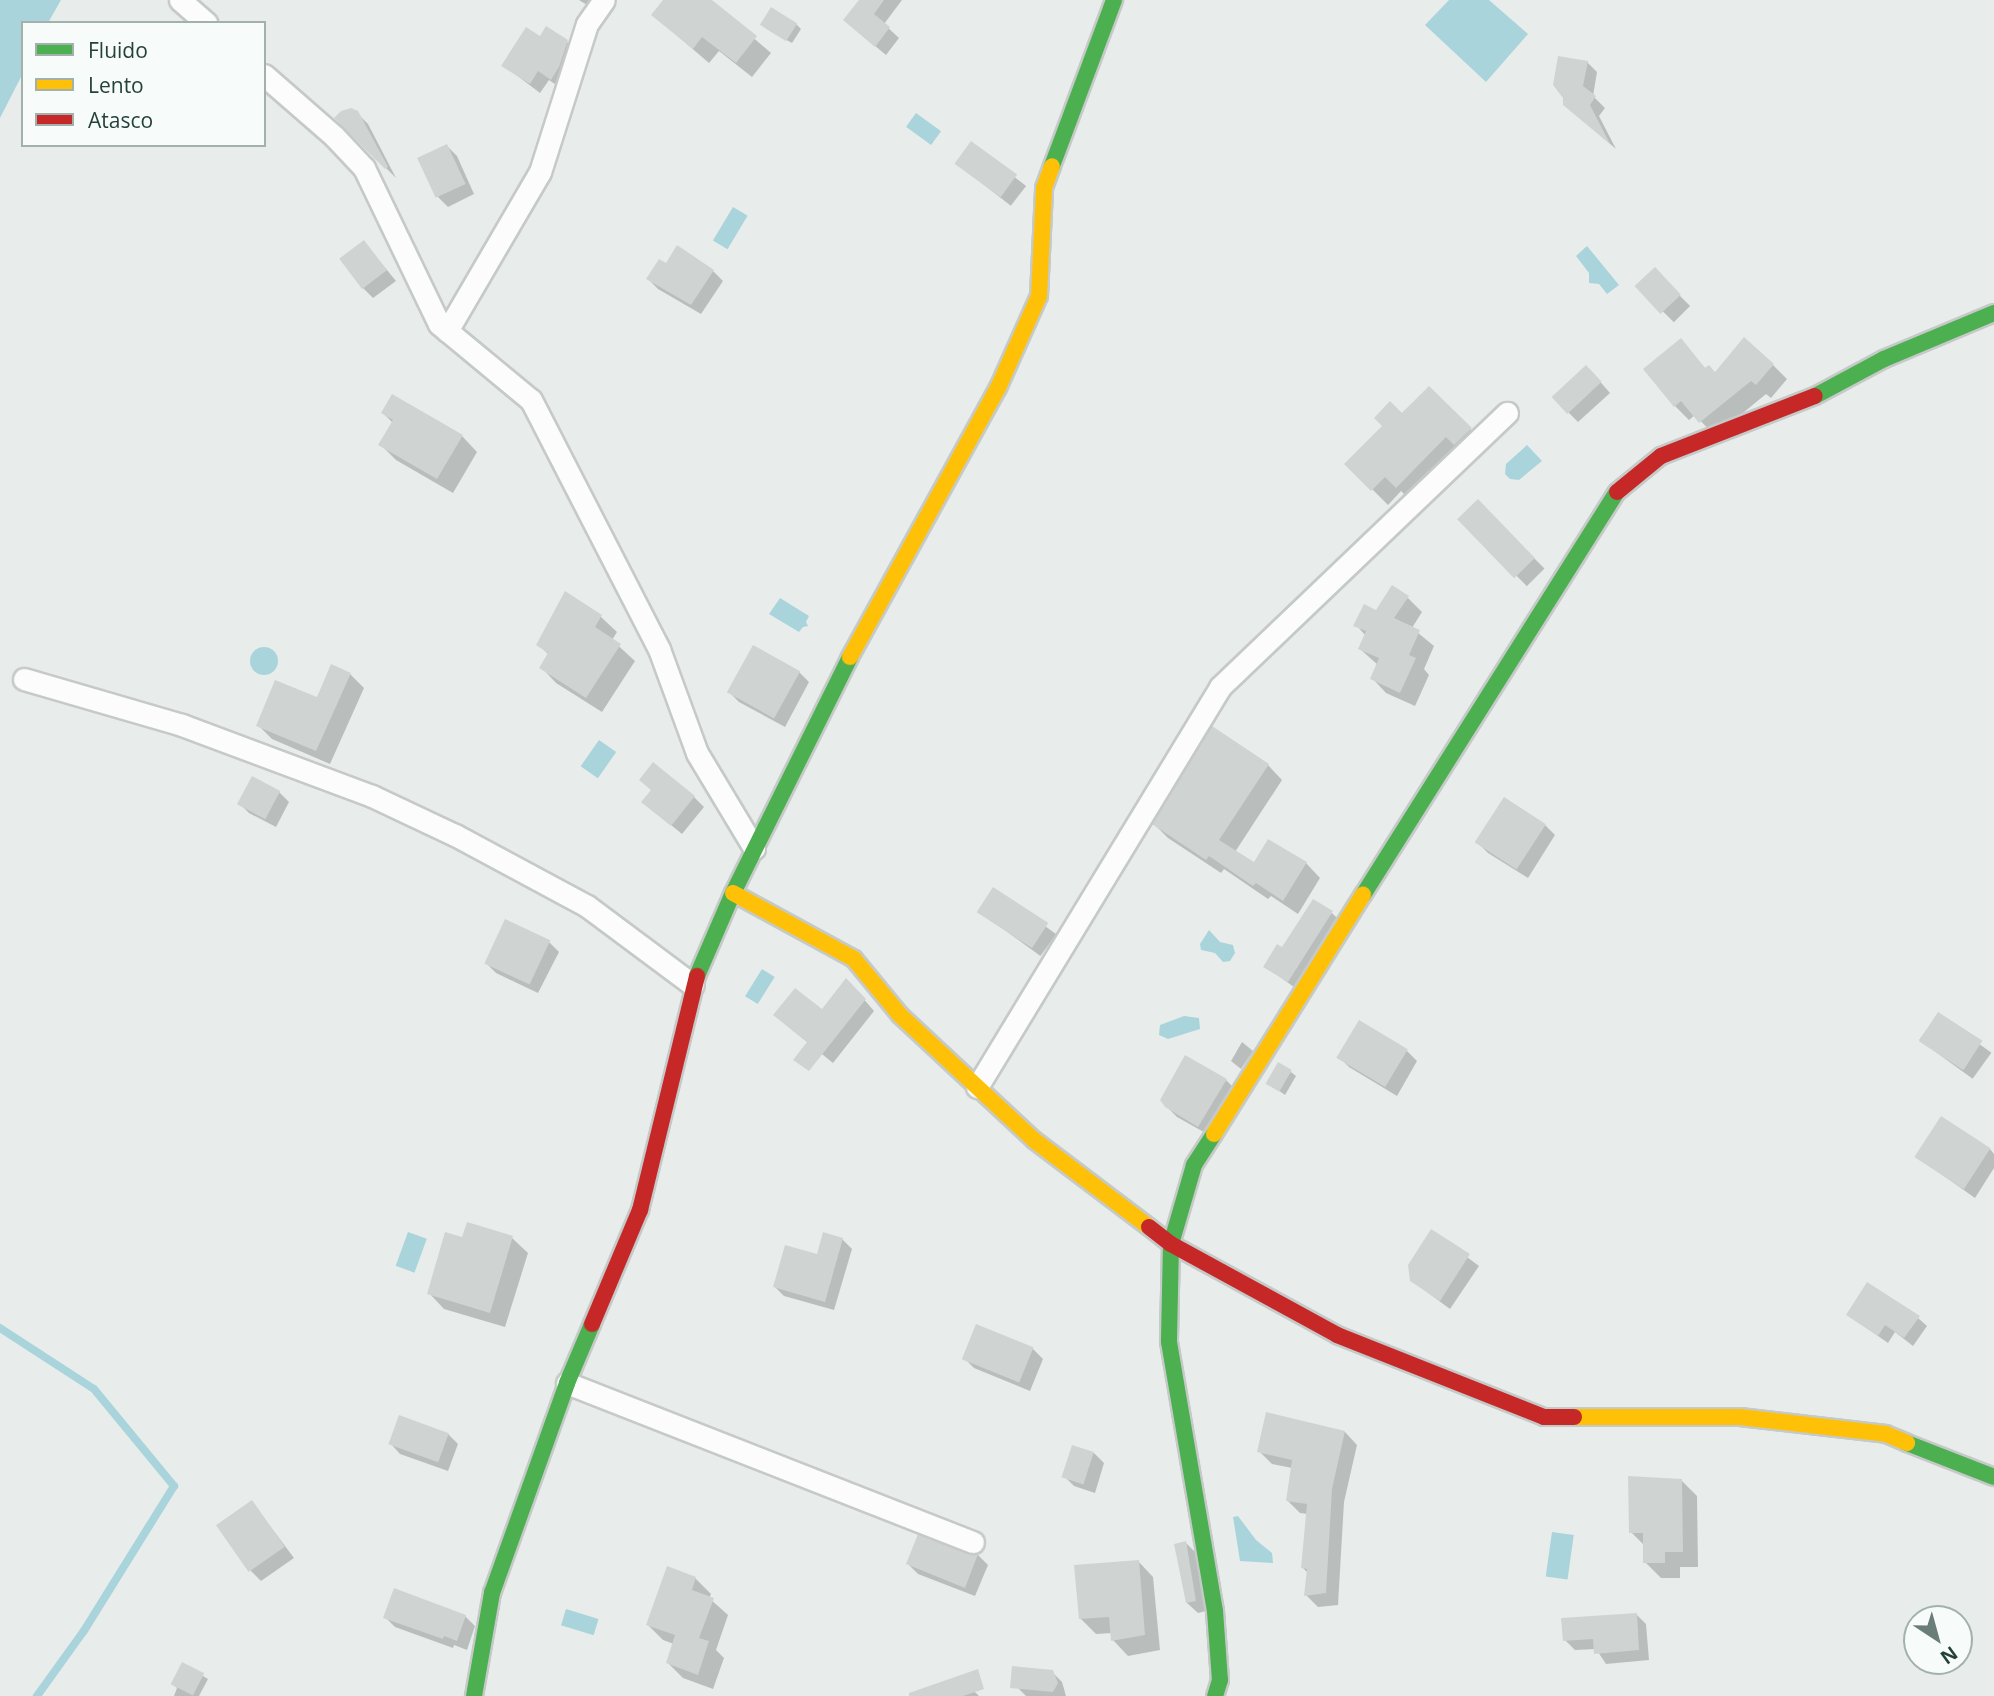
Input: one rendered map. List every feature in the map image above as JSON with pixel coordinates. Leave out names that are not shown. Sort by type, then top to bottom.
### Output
[{"type":"street","points":[[180,0],[204,21]]},
{"type":"street","points":[[447,331],[540,172],[587,24],[604,0]]},
{"type":"street","points":[[474,1696],[492,1593],[567,1383],[640,1210],[693,985],[754,848],[827,699],[998,388],[1039,296],[1044,188],[1114,0]]},
{"type":"street","points":[[266,77],[334,136],[364,168],[439,324],[531,400],[659,649],[697,753],[754,848]]},
{"type":"street","points":[[1215,1696],[1220,1680],[1215,1611],[1169,1342],[1171,1244],[1194,1166],[1611,497],[1661,456],[1802,403],[1884,359],[1994,313]]},
{"type":"street","points":[[977,1087],[1220,687],[1507,413]]},
{"type":"street","points":[[24,678],[182,725],[372,796],[466,841],[587,905],[693,985]]},
{"type":"street","points":[[733,893],[854,959],[900,1015],[1034,1140],[1171,1244],[1337,1335],[1544,1417],[1740,1417],[1886,1434],[1994,1477]]},
{"type":"street","points":[[567,1383],[973,1542]]},
{"type":"water","points":[[0,0],[61,0],[49,21],[21,21],[21,77],[0,118]]},
{"type":"water","points":[[1449,0],[1489,0],[1528,34],[1486,82],[1425,25]]},
{"type":"water","points":[[916,113],[941,131],[931,145],[906,127]]},
{"type":"water","points":[[733,207],[748,216],[727,249],[713,240]]},
{"type":"water","points":[[1587,246],[1619,285],[1607,294],[1599,284],[1589,283],[1589,273],[1576,256]]},
{"type":"water","points":[[1527,445],[1542,461],[1519,480],[1510,479],[1505,474],[1506,464]]},
{"type":"water","points":[[780,598],[809,616],[806,622],[808,626],[799,632],[769,614]]},
{"type":"water","points":[[264,647],[274,651],[278,661],[274,671],[264,675],[254,671],[250,661],[254,651]]},
{"type":"water","points":[[599,740],[616,752],[598,778],[581,766]]},
{"type":"water","points":[[1209,930],[1220,942],[1233,945],[1235,953],[1230,961],[1223,962],[1215,953],[1201,950],[1200,944]]},
{"type":"water","points":[[762,969],[775,977],[758,1004],[745,996]]},
{"type":"water","points":[[1184,1016],[1199,1018],[1200,1029],[1168,1039],[1159,1035],[1160,1025]]},
{"type":"water","points":[[408,1232],[427,1239],[414,1273],[396,1266]]},
{"type":"water","points":[[1238,1516],[1256,1540],[1272,1553],[1273,1563],[1240,1561],[1233,1517]]},
{"type":"water","points":[[1552,1532],[1574,1535],[1568,1580],[1546,1577]]},
{"type":"water","points":[[566,1609],[599,1619],[594,1635],[561,1625]]},
{"type":"building","points":[[663,0],[712,0],[757,36],[736,63],[702,37],[693,49],[651,15]]},
{"type":"building","points":[[859,0],[884,0],[874,14],[890,27],[875,47],[843,20]]},
{"type":"building","points":[[771,7],[797,23],[786,41],[760,25]]},
{"type":"building","points":[[546,26],[568,40],[559,67],[551,80],[538,71],[530,84],[501,66],[526,27],[540,36]]},
{"type":"building","points":[[1558,56],[1588,61],[1583,86],[1596,96],[1590,105],[1610,144],[1563,105],[1563,98],[1553,85]]},
{"type":"building","points":[[351,108],[358,111],[388,167],[385,169],[334,118],[341,111]]},
{"type":"building","points":[[971,141],[1017,175],[1001,197],[955,164]]},
{"type":"building","points":[[447,144],[466,184],[436,198],[417,158]]},
{"type":"building","points":[[364,240],[387,270],[362,289],[339,259]]},
{"type":"building","points":[[677,245],[714,270],[691,305],[646,279],[659,259],[666,263]]},
{"type":"building","points":[[1655,267],[1681,295],[1660,314],[1635,286]]},
{"type":"building","points":[[1744,337],[1774,364],[1756,385],[1751,381],[1699,423],[1681,401],[1674,407],[1643,369],[1681,338],[1705,368],[1709,365],[1715,372]]},
{"type":"building","points":[[1586,365],[1602,382],[1567,414],[1552,397]]},
{"type":"building","points":[[1429,386],[1472,428],[1454,445],[1446,437],[1396,488],[1385,477],[1371,491],[1344,464],[1382,426],[1374,418],[1390,401],[1402,413]]},
{"type":"building","points":[[392,394],[463,435],[437,479],[378,445],[393,420],[381,413]]},
{"type":"building","points":[[1478,499],[1535,558],[1514,578],[1457,519]]},
{"type":"building","points":[[1392,585],[1409,596],[1394,618],[1420,630],[1409,655],[1416,658],[1400,693],[1370,679],[1379,658],[1358,649],[1366,631],[1353,626],[1364,604],[1376,610]]},
{"type":"building","points":[[565,591],[602,615],[595,627],[621,644],[586,698],[539,668],[548,653],[536,645]]},
{"type":"building","points":[[753,645],[800,671],[774,718],[727,692]]},
{"type":"building","points":[[331,664],[351,673],[316,751],[256,726],[275,680],[317,697]]},
{"type":"building","points":[[1212,726],[1269,764],[1219,840],[1254,862],[1268,839],[1307,862],[1283,901],[1256,883],[1253,886],[1209,856],[1206,860],[1152,824]]},
{"type":"building","points":[[653,762],[695,796],[671,826],[641,802],[651,790],[639,780]]},
{"type":"building","points":[[252,776],[280,791],[265,819],[237,804]]},
{"type":"building","points":[[1504,797],[1546,824],[1517,870],[1475,842]]},
{"type":"building","points":[[993,887],[1048,923],[1032,948],[977,912]]},
{"type":"building","points":[[1313,899],[1333,911],[1288,982],[1263,967],[1277,944],[1282,947]]},
{"type":"building","points":[[505,919],[550,940],[530,985],[484,963]]},
{"type":"building","points":[[846,978],[866,999],[809,1071],[793,1060],[807,1042],[773,1015],[795,988],[822,1009]]},
{"type":"building","points":[[1938,1012],[1982,1041],[1963,1070],[1919,1041]]},
{"type":"building","points":[[1359,1020],[1408,1049],[1385,1087],[1336,1058]]},
{"type":"building","points":[[1185,1055],[1227,1079],[1198,1127],[1165,1107],[1160,1100]]},
{"type":"building","points":[[1278,1062],[1292,1070],[1279,1092],[1266,1084]]},
{"type":"building","points":[[1941,1116],[1990,1148],[1964,1189],[1914,1157]]},
{"type":"building","points":[[467,1222],[513,1236],[490,1313],[427,1294],[445,1232],[462,1237]]},
{"type":"building","points":[[1431,1229],[1470,1254],[1440,1301],[1410,1281],[1408,1265]]},
{"type":"building","points":[[823,1232],[843,1238],[825,1302],[773,1287],[785,1245],[817,1254]]},
{"type":"building","points":[[1867,1282],[1920,1316],[1904,1338],[1885,1325],[1878,1336],[1846,1315]]},
{"type":"building","points":[[976,1324],[1033,1347],[1019,1382],[962,1359]]},
{"type":"building","points":[[1266,1412],[1345,1431],[1332,1489],[1326,1593],[1304,1596],[1307,1569],[1301,1568],[1307,1504],[1286,1501],[1292,1460],[1257,1452]]},
{"type":"building","points":[[399,1415],[449,1433],[438,1462],[388,1444]]},
{"type":"building","points":[[1072,1445],[1094,1452],[1083,1484],[1061,1477]]},
{"type":"building","points":[[1628,1476],[1682,1479],[1683,1552],[1665,1552],[1665,1563],[1643,1563],[1643,1533],[1629,1533]]},
{"type":"building","points":[[252,1500],[285,1547],[249,1572],[216,1525]]},
{"type":"building","points":[[918,1534],[968,1554],[978,1554],[965,1588],[906,1564]]},
{"type":"building","points":[[1186,1541],[1196,1601],[1186,1603],[1174,1544]]},
{"type":"building","points":[[1139,1560],[1145,1635],[1111,1641],[1109,1617],[1079,1619],[1074,1565]]},
{"type":"building","points":[[667,1566],[696,1577],[692,1590],[714,1598],[699,1638],[709,1641],[698,1675],[666,1663],[675,1635],[646,1625]]},
{"type":"building","points":[[394,1588],[466,1615],[457,1641],[444,1636],[443,1639],[383,1618]]},
{"type":"building","points":[[1637,1613],[1639,1650],[1594,1654],[1593,1639],[1563,1641],[1561,1618]]},
{"type":"building","points":[[182,1662],[204,1673],[193,1696],[171,1684]]},
{"type":"building","points":[[1012,1666],[1053,1670],[1058,1683],[1053,1692],[1010,1688]]},
{"type":"building","points":[[978,1669],[984,1689],[963,1696],[909,1696],[909,1693]]},
{"type":"waterway","points":[[0,1328],[94,1389],[174,1486],[83,1632],[37,1696]]},
{"type":"traffic: fast","points":[[1052,166],[1114,0]]},
{"type":"traffic: fast","points":[[1815,396],[1884,359],[1994,313]]},
{"type":"traffic: fast","points":[[1363,895],[1617,492]]},
{"type":"traffic: fast","points":[[697,976],[733,893],[850,657]]},
{"type":"traffic: fast","points":[[1214,1134],[1194,1165],[1171,1244],[1169,1342],[1215,1611],[1220,1680],[1215,1696]]},
{"type":"traffic: fast","points":[[474,1696],[492,1593],[567,1383],[592,1324]]},
{"type":"traffic: fast","points":[[1907,1443],[1994,1477]]},
{"type":"traffic: slow","points":[[850,657],[998,388],[1039,296],[1044,188],[1052,166]]},
{"type":"traffic: slow","points":[[733,893],[854,959],[900,1015],[1034,1140],[1149,1227]]},
{"type":"traffic: slow","points":[[1214,1134],[1363,895]]},
{"type":"traffic: slow","points":[[1574,1417],[1740,1417],[1886,1434],[1907,1443]]},
{"type":"traffic: jam","points":[[1617,492],[1661,456],[1815,396]]},
{"type":"traffic: jam","points":[[592,1324],[640,1210],[697,976]]},
{"type":"traffic: jam","points":[[1149,1227],[1171,1244],[1337,1335],[1544,1417],[1574,1417]]}]
